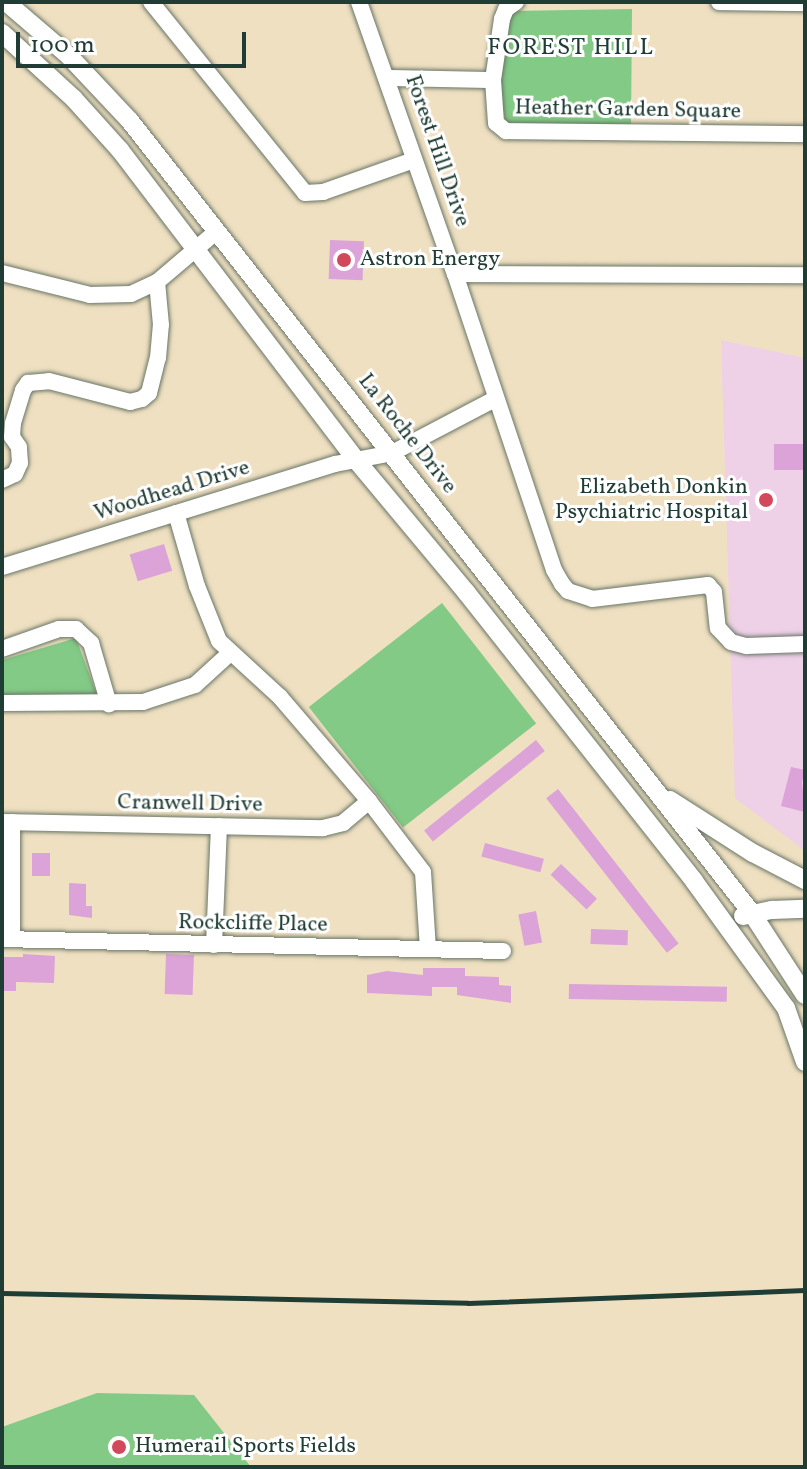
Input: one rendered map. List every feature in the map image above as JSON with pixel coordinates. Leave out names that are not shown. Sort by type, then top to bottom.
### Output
[{"type":"street","name":"La Roche Drive","points":[[6,2],[69,56],[130,121],[751,912]]},
{"type":"street","points":[[151,2],[305,193],[323,192],[414,160]]},
{"type":"street","name":"Forest Hill Drive","points":[[359,2],[455,274],[554,570],[568,591],[592,599],[708,585],[714,592],[716,621],[721,634],[731,642],[746,646],[805,644]]},
{"type":"street","name":"Heather Garden Square","points":[[516,2],[506,9],[502,19],[493,80],[496,123],[506,131],[805,134]]},
{"type":"street","points":[[719,2],[805,3]]},
{"type":"street","points":[[2,33],[74,99],[196,249],[356,460],[466,592],[726,923],[786,1008],[805,1062]]},
{"type":"street","name":"Heather Garden Square","points":[[387,78],[493,80]]},
{"type":"street","points":[[2,273],[90,295],[131,294],[157,282],[216,232]]},
{"type":"street","points":[[455,274],[805,275]]},
{"type":"street","points":[[2,480],[15,474],[20,463],[19,447],[12,437],[13,423],[28,383],[49,381],[130,402],[142,399],[149,393],[158,358],[161,325],[157,282]]},
{"type":"street","points":[[356,460],[392,453],[495,399]]},
{"type":"street","name":"Woodhead Drive","points":[[2,567],[356,460]]},
{"type":"street","points":[[176,513],[212,626],[229,654],[280,697],[369,801],[423,872],[428,949]]},
{"type":"street","points":[[2,649],[59,629],[76,629],[91,643],[109,704]]},
{"type":"street","points":[[2,703],[143,702],[195,685],[229,654]]},
{"type":"street","points":[[655,789],[753,853],[805,880]]},
{"type":"street","name":"Cranwell Drive","points":[[7,822],[333,827],[356,815],[369,801]]},
{"type":"street","points":[[7,822],[7,939]]},
{"type":"street","points":[[214,945],[219,826]]},
{"type":"street","points":[[726,923],[751,912],[805,909]]},
{"type":"street","points":[[751,912],[805,995]]},
{"type":"street","name":"Rockcliffe Place","points":[[7,939],[503,951]]},
{"type":"shaded area","name":"Elizabeth Donkin Psychiatric Hospital","points":[[721,340],[805,358],[805,851],[735,798]]},
{"type":"green space","points":[[632,9],[631,130],[507,127],[496,81],[509,11]]},
{"type":"green space","points":[[442,603],[536,724],[403,828],[309,707]]},
{"type":"green space","points":[[76,638],[98,698],[2,697],[2,660]]},
{"type":"green space","name":"Humerail Sports Fields","points":[[97,1393],[194,1395],[251,1467],[2,1467],[2,1427]]},
{"type":"building","points":[[330,240],[364,241],[363,280],[329,279]]},
{"type":"building","points":[[774,444],[805,444],[805,470],[774,470]]},
{"type":"building","points":[[164,544],[172,571],[138,581],[130,555]]},
{"type":"building","points":[[536,740],[545,751],[433,842],[424,831]]},
{"type":"building","points":[[791,767],[805,770],[802,782],[805,812],[781,806]]},
{"type":"building","points":[[558,789],[679,943],[667,953],[546,798]]},
{"type":"building","points":[[485,843],[544,859],[540,872],[481,857]]},
{"type":"building","points":[[32,853],[50,853],[50,876],[32,876]]},
{"type":"building","points":[[561,864],[597,899],[587,910],[551,875]]},
{"type":"building","points":[[69,883],[86,884],[86,906],[92,906],[92,918],[69,915]]},
{"type":"building","points":[[536,911],[542,942],[524,946],[518,914]]},
{"type":"building","points":[[591,929],[628,930],[627,945],[590,944]]},
{"type":"building","points":[[23,954],[55,956],[54,983],[16,982],[16,991],[2,991],[2,957],[23,957]]},
{"type":"building","points":[[166,954],[194,955],[193,995],[165,994]]},
{"type":"building","points":[[423,968],[465,968],[465,976],[499,977],[499,985],[511,986],[511,1003],[457,995],[457,987],[432,987],[432,996],[367,993],[367,975],[387,971],[423,975]]},
{"type":"building","points":[[569,984],[727,987],[727,1002],[569,999]]},
{"type":"railway","points":[[2,1293],[468,1303],[805,1290]]},
{"type":"place","name":"Astron Energy","points":[[344,260]]},
{"type":"place","name":"Elizabeth Donkin Psychiatric Hospital","points":[[766,500]]},
{"type":"place","name":"Humerail Sports Fields","points":[[119,1447]]},
{"type":"district","name":"FOREST HILL","points":[[571,49]]}]
